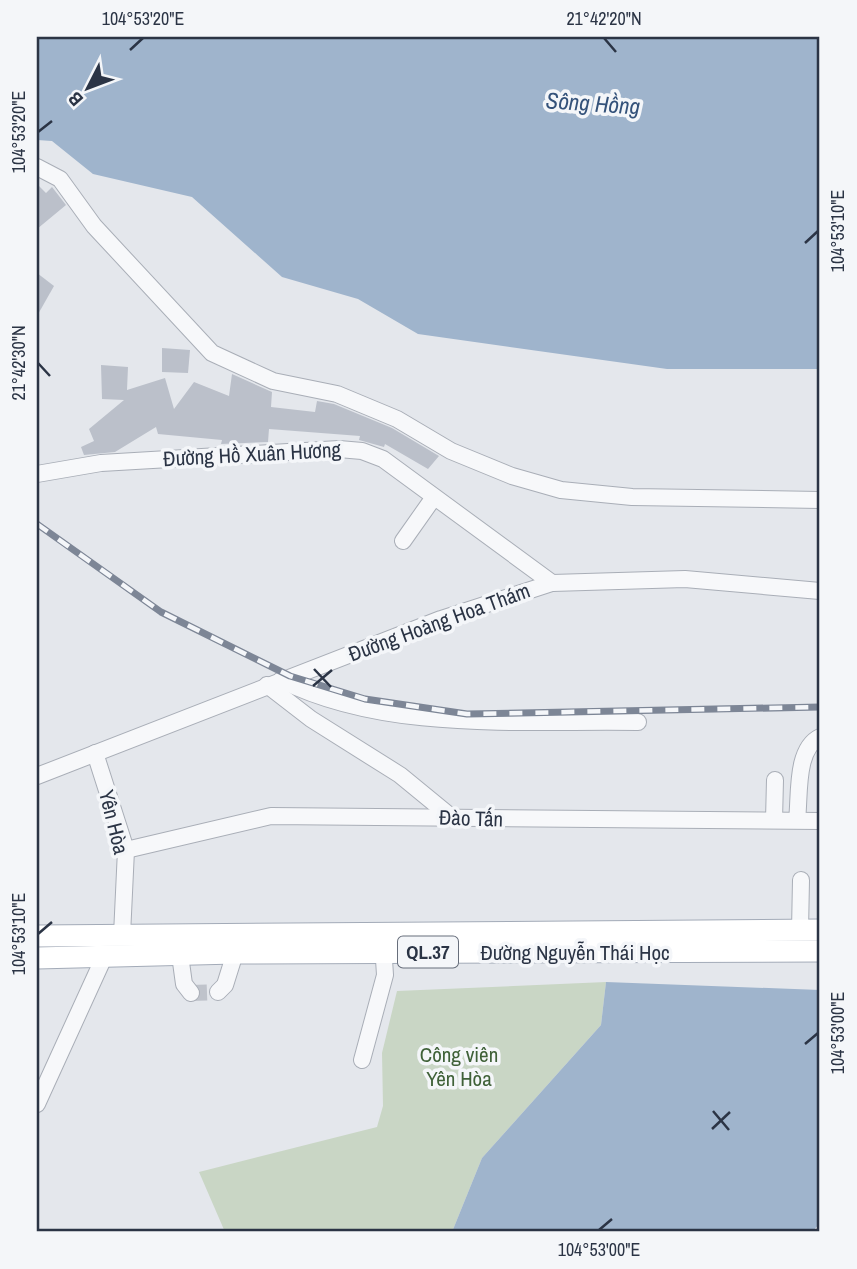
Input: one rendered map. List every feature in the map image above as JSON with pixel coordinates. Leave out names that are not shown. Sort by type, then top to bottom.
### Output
[{"type":"main road","name":"Đường Nguyễn Thái Học","points":[[37,958],[235,953],[383,942],[810,930]]},
{"type":"main road","name":"Đường Nguyễn Thái Học","points":[[37,936],[122,935],[820,951]]},
{"type":"street","points":[[37,167],[60,179],[94,226],[212,353],[274,381],[337,394],[397,419],[451,451],[512,476],[561,490],[632,497],[820,500]]},
{"type":"street","name":"Đường Hồ Xuân Hương","points":[[37,474],[101,463],[350,449],[383,460],[552,583]]},
{"type":"street","points":[[403,541],[434,497]]},
{"type":"street","name":"Đường Hoàng Hoa Thám","points":[[37,776],[441,619],[552,583],[685,579],[820,591]]},
{"type":"street","points":[[274,682],[305,692],[418,716],[491,722],[638,722]]},
{"type":"street","points":[[274,682],[311,719],[400,775],[450,817]]},
{"type":"street","points":[[797,820],[804,758],[812,743],[820,737]]},
{"type":"street","name":"Yên Hòa","points":[[95,753],[126,850],[122,935]]},
{"type":"street","points":[[774,820],[775,780]]},
{"type":"street","name":"Đào Tấn","points":[[126,850],[271,816],[820,821]]},
{"type":"street","points":[[801,880],[810,930]]},
{"type":"street","points":[[362,1060],[385,975],[383,942]]},
{"type":"street","points":[[218,992],[225,985],[235,953]]},
{"type":"street","points":[[37,1104],[105,955]]},
{"type":"street","points":[[180,955],[184,984],[191,993]]},
{"type":"green space","name":"Công viên Yên Hòa","points":[[606,982],[601,1025],[482,1158],[452,1232],[225,1232],[199,1172],[377,1127],[383,1106],[382,1053],[397,991]]},
{"type":"water","name":"Sông Hồng","points":[[37,37],[820,37],[820,369],[667,369],[418,334],[358,299],[282,277],[192,197],[93,174],[52,141],[37,140]]},
{"type":"water","points":[[606,982],[820,990],[820,1223],[812,1232],[452,1232],[482,1158],[601,1025]]},
{"type":"building","points":[[37,184],[46,193],[52,187],[66,205],[37,229]]},
{"type":"building","points":[[37,273],[54,286],[37,316]]},
{"type":"building","points":[[162,348],[190,350],[188,373],[162,372]]},
{"type":"building","points":[[101,365],[128,367],[127,390],[165,378],[174,409],[194,382],[229,396],[232,374],[272,392],[271,407],[315,412],[317,401],[334,404],[392,428],[439,456],[428,469],[385,444],[384,447],[359,440],[360,436],[269,429],[268,442],[221,444],[222,440],[158,434],[156,427],[115,452],[84,455],[81,447],[94,441],[89,429],[124,400],[102,399]]},
{"type":"tunnel","points":[[191,993],[218,992]]},
{"type":"railway","points":[[37,524],[161,612],[290,676],[365,699],[467,714],[820,707]]}]
